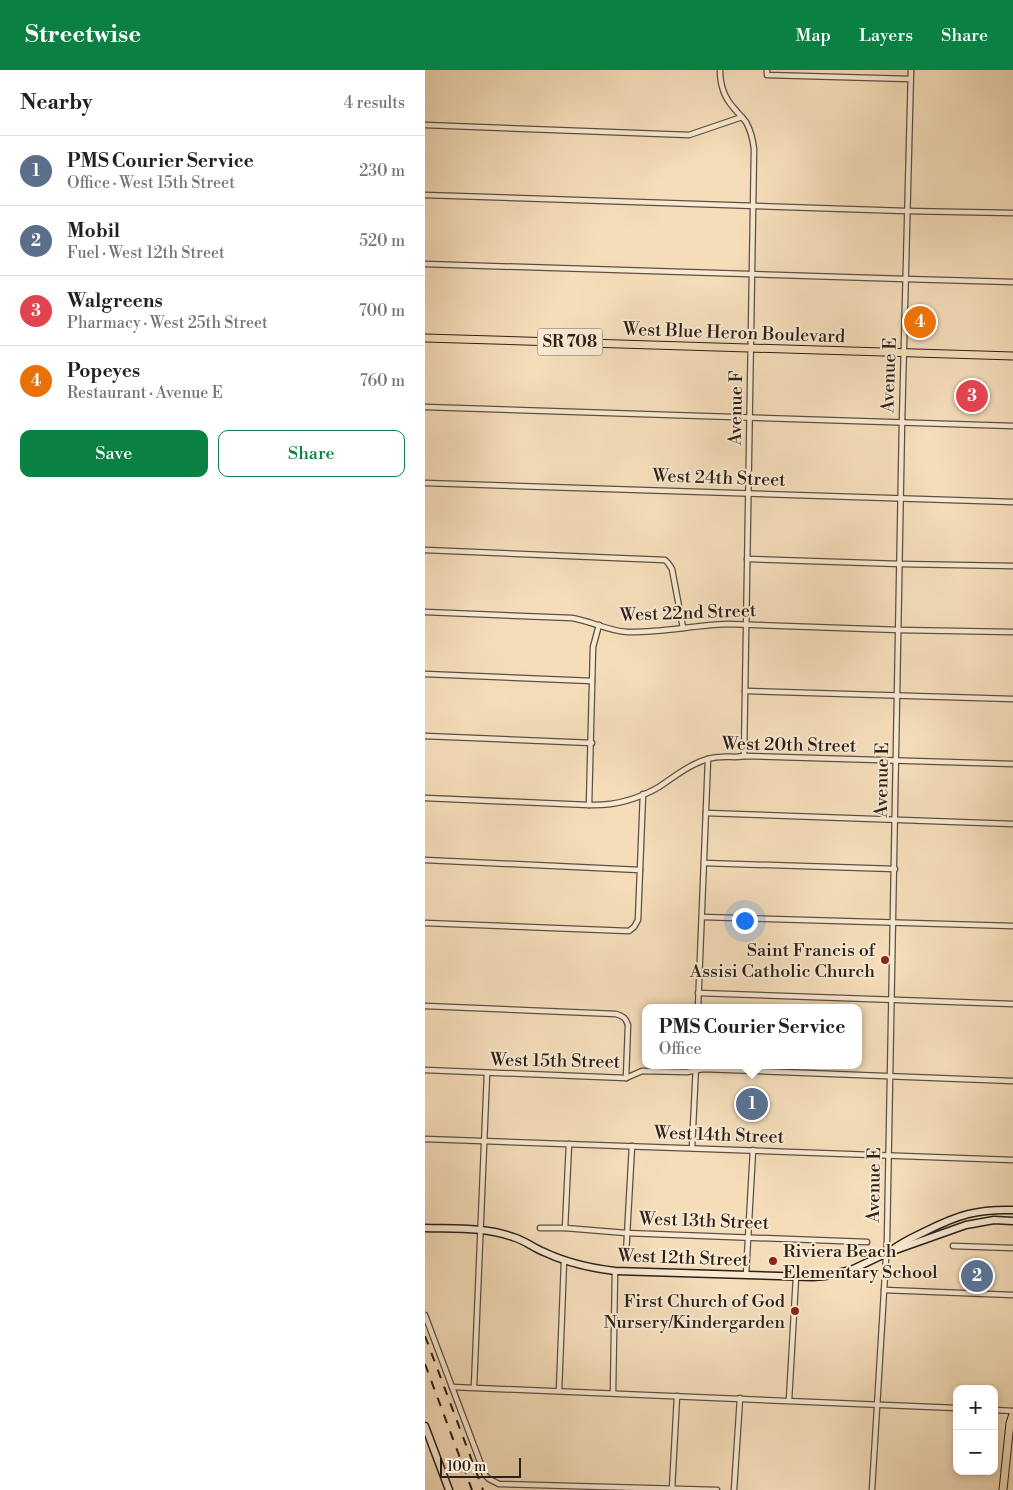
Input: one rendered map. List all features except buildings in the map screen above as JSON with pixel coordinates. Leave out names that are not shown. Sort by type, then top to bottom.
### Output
[{"type":"main road","name":"West Blue Heron Boulevard","points":[[425,338],[1013,356]]},
{"type":"main road","points":[[1003,1490],[1010,1423],[1013,1413]]},
{"type":"street","name":"Avenue F","points":[[720,70],[724,93],[751,133],[755,149],[744,756]]},
{"type":"street","points":[[767,70],[767,75],[910,80]]},
{"type":"street","name":"Avenue E","points":[[872,1490],[887,1254],[906,211],[911,70]]},
{"type":"street","points":[[425,125],[689,135],[742,117]]},
{"type":"street","points":[[425,195],[1013,213]]},
{"type":"street","points":[[425,264],[1013,282]]},
{"type":"street","points":[[425,407],[1013,426]]},
{"type":"street","name":"West 24th Street","points":[[425,483],[1013,502]]},
{"type":"street","points":[[425,550],[665,560],[669,562],[672,569],[683,628]]},
{"type":"street","points":[[747,559],[1013,566]]},
{"type":"street","name":"West 22nd Street","points":[[425,612],[572,618],[626,632],[663,631],[709,624],[746,624],[1013,632]]},
{"type":"street","points":[[589,805],[593,647],[599,625]]},
{"type":"street","points":[[425,674],[592,681]]},
{"type":"street","points":[[745,691],[1013,699]]},
{"type":"street","points":[[425,736],[591,743]]},
{"type":"street","name":"West 20th Street","points":[[425,798],[589,805],[617,803],[659,787],[693,765],[720,756],[1013,764]]},
{"type":"street","points":[[698,1004],[708,759]]},
{"type":"street","points":[[425,923],[625,931],[634,927],[638,920],[643,794]]},
{"type":"street","points":[[706,813],[1013,824]]},
{"type":"street","points":[[425,860],[640,870]]},
{"type":"street","points":[[704,864],[895,869]]},
{"type":"street","points":[[702,917],[1013,926]]},
{"type":"street","points":[[698,994],[1013,1004]]},
{"type":"street","points":[[425,1006],[622,1015],[628,1025],[626,1078]]},
{"type":"street","name":"West 15th Street","points":[[425,1070],[626,1078],[642,1071],[687,1072],[694,1069]]},
{"type":"street","points":[[692,1148],[696,1069]]},
{"type":"street","name":"West 15th Street","points":[[703,1069],[1013,1081]]},
{"type":"street","points":[[474,1387],[487,1073]]},
{"type":"street","name":"West 14th Street","points":[[425,1139],[889,1154],[1013,1160]]},
{"type":"street","points":[[565,1228],[569,1144]]},
{"type":"street","points":[[626,1254],[632,1146]]},
{"type":"street","points":[[746,1275],[753,1150]]},
{"type":"street","name":"West 12th Street","points":[[887,1254],[901,1243],[955,1217],[983,1211],[1013,1210]]},
{"type":"street","name":"West 12th Street","points":[[564,1261],[591,1268],[615,1271],[813,1277],[857,1268],[887,1254],[975,1222],[1013,1220]]},
{"type":"street","points":[[425,1228],[497,1232],[516,1237],[564,1261],[559,1391]]},
{"type":"street","name":"West 13th Street","points":[[540,1228],[867,1242]]},
{"type":"street","points":[[953,1246],[1013,1248]]},
{"type":"street","points":[[613,1393],[615,1271]]},
{"type":"street","points":[[789,1400],[796,1277]]},
{"type":"street","points":[[884,1290],[1013,1295]]},
{"type":"street","points":[[425,1315],[485,1475],[492,1481],[499,1484],[717,1490]]},
{"type":"street","points":[[452,1387],[953,1408]]},
{"type":"street","points":[[671,1489],[677,1396]]},
{"type":"street","points":[[734,1490],[740,1398]]},
{"type":"street","points":[[998,1411],[1013,1413]]},
{"type":"street","points":[[425,1426],[449,1490]]},
{"type":"railway","points":[[425,1336],[483,1490]]},
{"type":"railway","points":[[425,1364],[472,1490]]},
{"type":"place","name":"Popeyes","points":[[920,322]]},
{"type":"place","name":"Walgreens","points":[[972,396]]},
{"type":"place","name":"Saint Francis of Assisi Catholic Church","points":[[885,960]]},
{"type":"place","name":"PMS Courier Service","points":[[752,1104]]},
{"type":"place","name":"Riviera Beach Elementary School","points":[[773,1261]]},
{"type":"place","name":"Mobil","points":[[977,1276]]},
{"type":"place","name":"First Church of God Nursery/Kindergarden","points":[[795,1311]]}]
